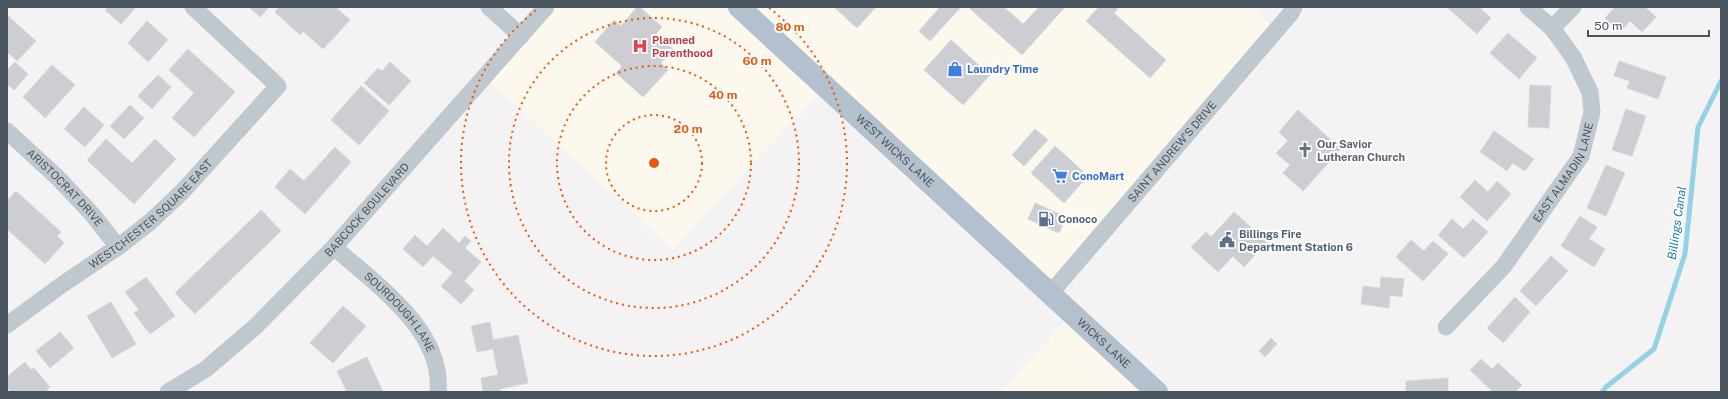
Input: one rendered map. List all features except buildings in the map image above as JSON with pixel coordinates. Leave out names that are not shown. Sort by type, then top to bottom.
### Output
[{"type":"main road","name":"WEST WICKS LANE","points":[[739,7],[1049,295]]},
{"type":"main road","name":"WICKS LANE","points":[[1049,295],[1157,392]]},
{"type":"street","name":"WESTCHESTER SQUARE EAST","points":[[7,325],[63,284],[118,247],[150,222],[182,192],[278,86],[193,7]]},
{"type":"street","points":[[489,7],[521,36]]},
{"type":"street","name":"BABCOCK BOULEVARD","points":[[168,392],[206,369],[256,326],[334,247],[546,7]]},
{"type":"street","name":"SAINT ANDREW'S DRIVE","points":[[1049,295],[1294,7]]},
{"type":"street","name":"EAST ALMADIN LANE","points":[[1446,327],[1504,266],[1581,156],[1592,112],[1590,92],[1573,57],[1552,28],[1528,7]]},
{"type":"street","points":[[1552,28],[1573,7]]},
{"type":"street","name":"ARISTOCRAT DRIVE","points":[[7,131],[57,177],[87,209],[118,247]]},
{"type":"street","name":"SOURDOUGH LANE","points":[[334,247],[386,293],[416,323],[431,349],[439,380],[438,392]]},
{"type":"shaded area","points":[[547,7],[1251,7],[1277,29],[1049,295],[825,87],[673,249],[484,77]]},
{"type":"shaded area","points":[[1071,314],[1157,392],[1001,392]]},
{"type":"waterway","name":"Billings Canal","points":[[1602,392],[1606,387],[1654,349],[1685,254],[1698,127],[1721,81]]},
{"type":"place","name":"Planned Parenthood","points":[[640,46]]},
{"type":"place","name":"Laundry Time","points":[[955,69]]},
{"type":"place","name":"Our Savior Lutheran Church","points":[[1305,150]]},
{"type":"place","name":"ConoMart","points":[[1060,176]]},
{"type":"place","name":"Conoco","points":[[1046,219]]},
{"type":"place","name":"Billings Fire Department Station 6","points":[[1227,240]]}]
